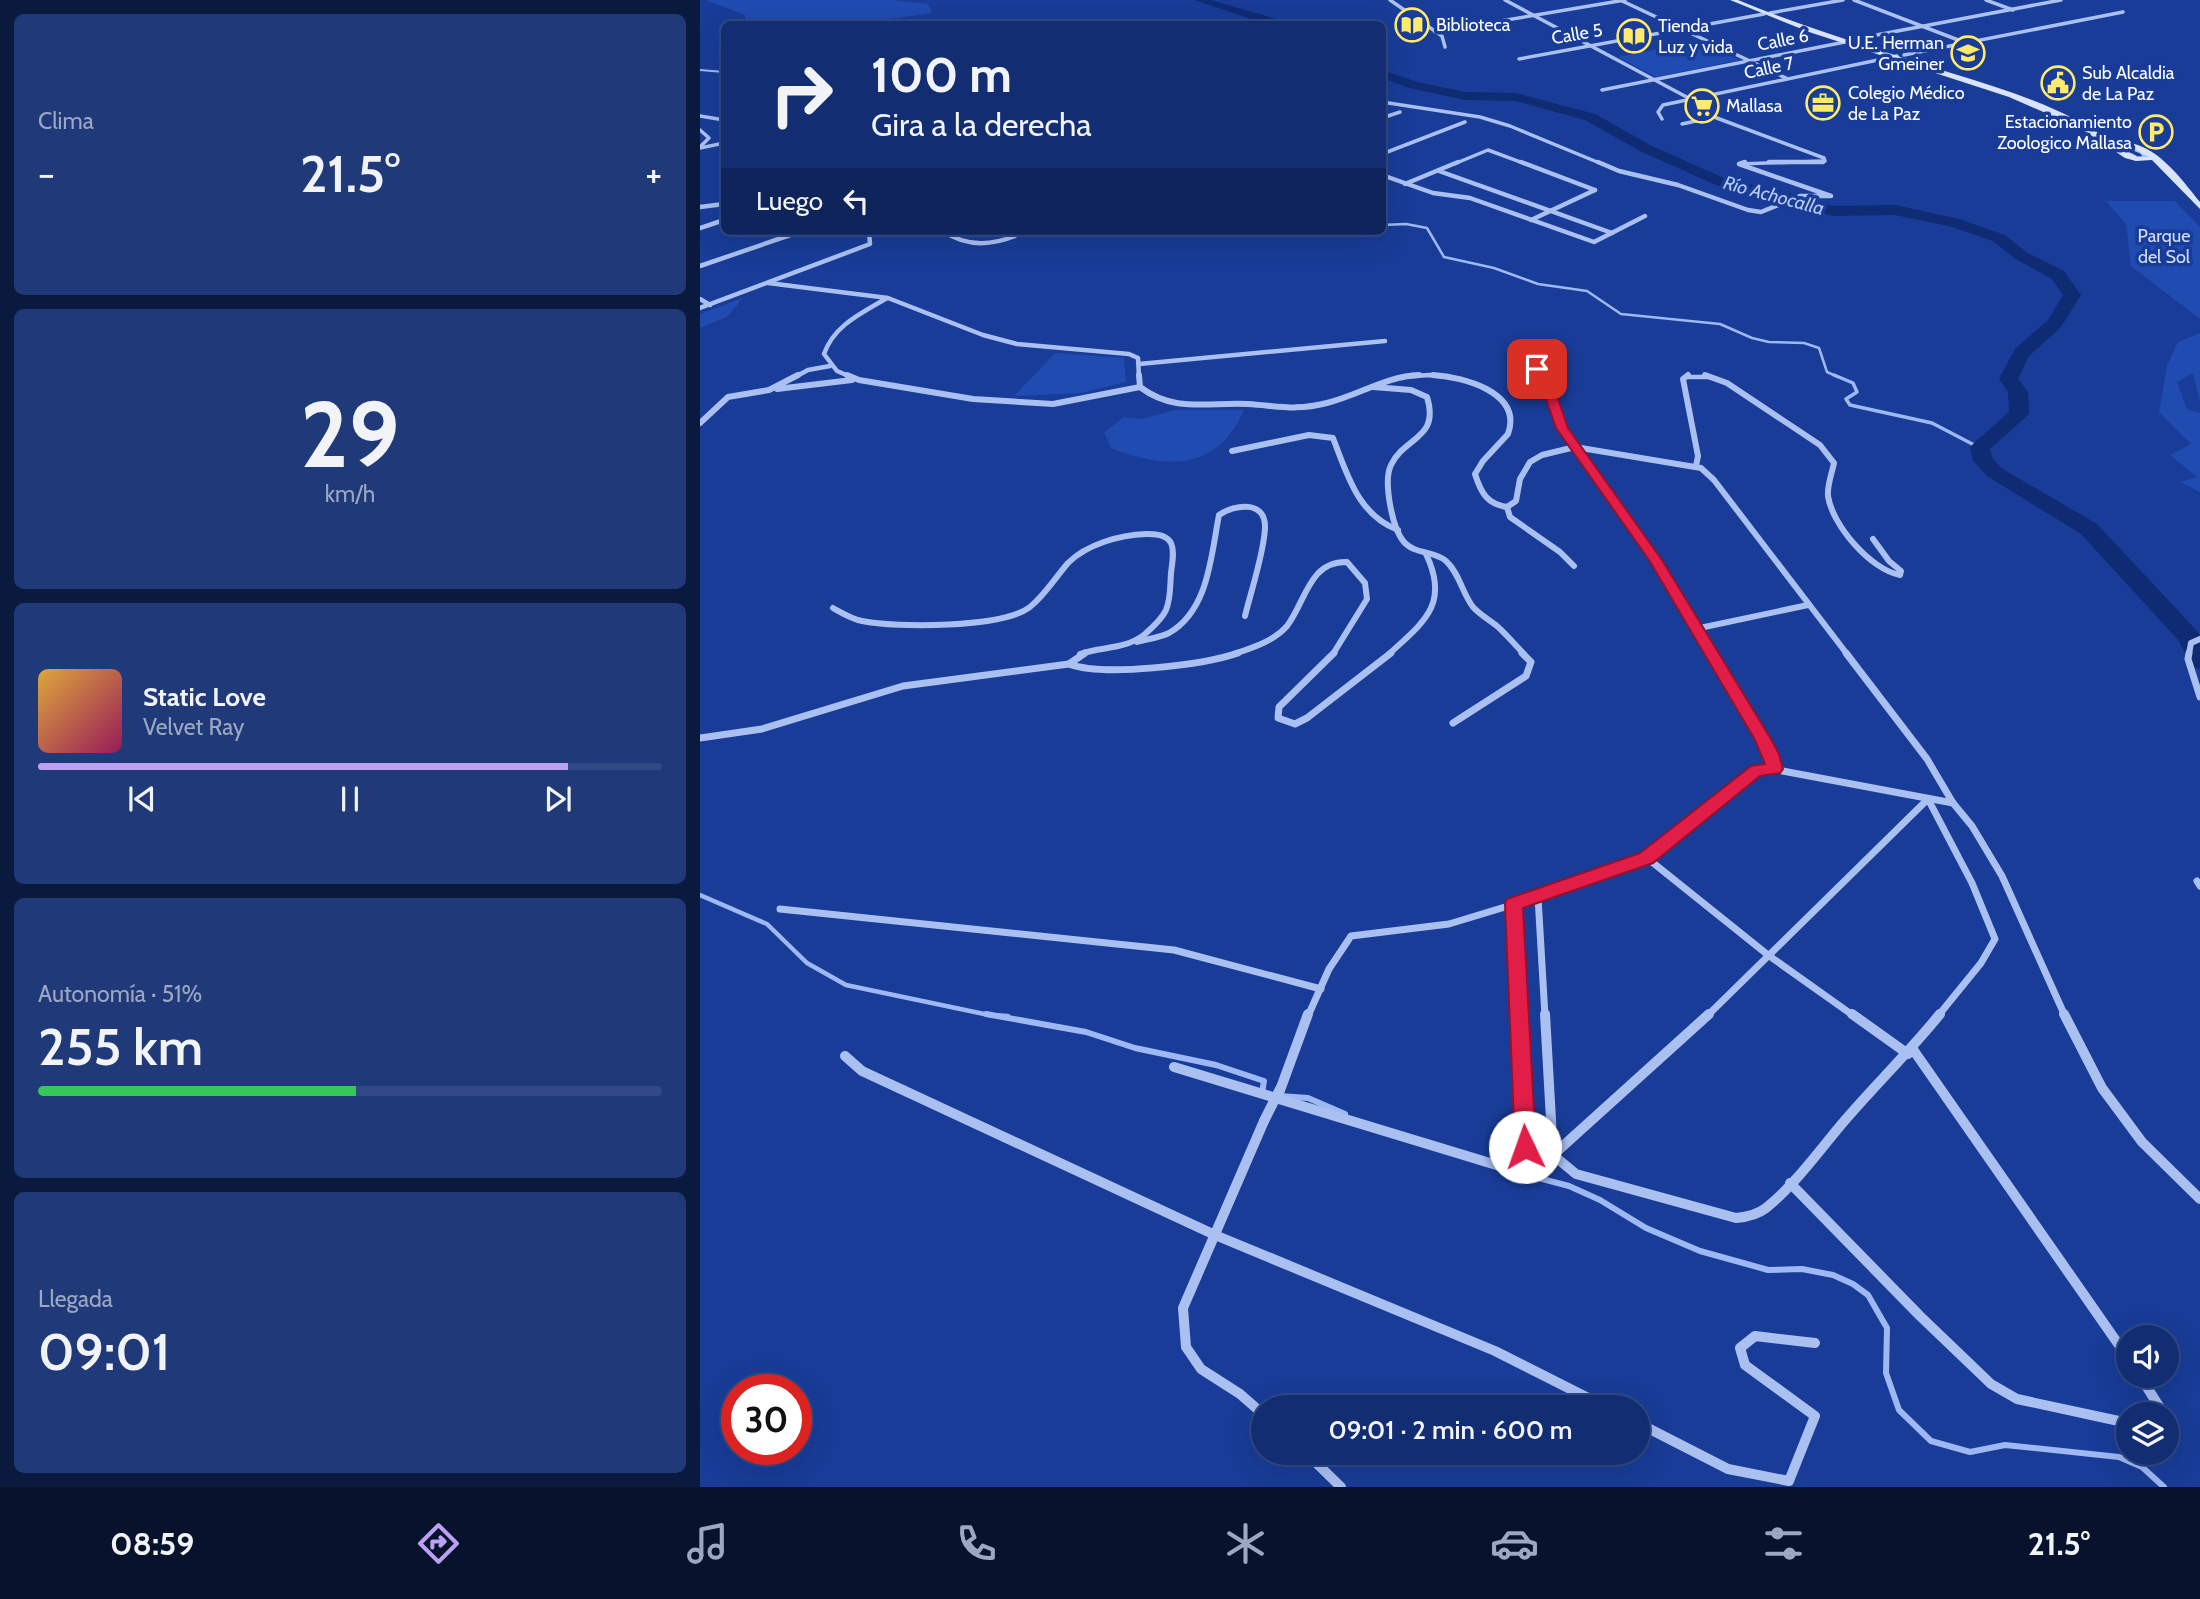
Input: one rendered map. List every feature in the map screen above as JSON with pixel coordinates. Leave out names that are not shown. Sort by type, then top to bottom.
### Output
[{"type":"main road","points":[[1733,0],[1767,14],[2036,101],[2126,145],[2144,151],[2176,178],[2200,207]]},
{"type":"main road","points":[[1742,0],[1767,14]]},
{"type":"main road","points":[[1901,56],[2040,107],[2092,132],[2169,181],[2200,219]]},
{"type":"main road","points":[[2111,146],[2126,145]]},
{"type":"main road","points":[[2137,160],[2153,158]]},
{"type":"street","points":[[1390,1],[1402,0]]},
{"type":"street","points":[[1386,103],[1480,117],[1510,126],[1619,171],[1678,185],[1748,210],[1761,212],[1800,196],[1831,195],[1739,164],[1822,163],[1824,158],[1714,117],[1690,99],[1505,0]]},
{"type":"street","points":[[1435,32],[1622,0],[1787,79]]},
{"type":"street","name":"Calle 5","points":[[1519,59],[1843,0]]},
{"type":"street","points":[[1854,0],[1967,43]]},
{"type":"street","points":[[1986,0],[2014,10]]},
{"type":"street","name":"Calle 6","points":[[1602,90],[2061,0]]},
{"type":"street","points":[[1390,1],[1442,36],[1445,47]]},
{"type":"street","name":"Calle 7","points":[[1662,119],[1658,112],[1662,105],[2123,12]]},
{"type":"street","points":[[1386,117],[1400,112]]},
{"type":"street","points":[[700,116],[721,120]]},
{"type":"street","points":[[1682,124],[1714,117]]},
{"type":"street","points":[[1386,152],[1465,121]]},
{"type":"street","points":[[700,130],[709,138],[700,148]]},
{"type":"street","points":[[700,148],[721,144]]},
{"type":"street","points":[[2126,145],[2141,152],[2146,158],[2137,158],[2118,147],[2126,145]]},
{"type":"street","points":[[1405,184],[1488,150],[1595,190],[1531,220]]},
{"type":"street","points":[[1439,171],[1612,233]]},
{"type":"street","points":[[1386,177],[1433,193],[1470,198],[1594,242],[1645,216]]},
{"type":"street","points":[[700,207],[721,204]]},
{"type":"street","points":[[700,228],[721,221]]},
{"type":"street","points":[[700,266],[790,235]]},
{"type":"street","points":[[700,308],[870,244],[869,235]]},
{"type":"street","points":[[949,235],[958,241],[980,244],[1010,239],[1015,235]]},
{"type":"street","points":[[768,284],[888,298],[1001,341],[1041,347],[1124,352],[1133,355],[1139,363],[1140,387],[1158,401],[1176,406],[1248,404],[1294,409],[1348,396],[1396,378],[1433,376],[1471,381],[1495,392],[1503,405],[1510,430],[1507,438],[1481,460],[1475,474],[1476,482],[1487,501],[1493,505],[1507,506],[1518,498],[1520,479],[1530,462],[1542,455],[1575,447],[1696,466],[1714,480],[1927,759],[2002,876],[2066,1018],[2102,1088],[2142,1142],[2200,1199]]},
{"type":"street","points":[[888,298],[853,319],[830,339],[824,354],[831,366],[856,379],[947,396],[1030,404],[1089,399],[1140,387]]},
{"type":"street","points":[[700,299],[710,305]]},
{"type":"street","points":[[1139,363],[1385,341]]},
{"type":"street","points":[[1518,360],[1537,369],[1545,378],[1562,428],[1655,560],[1763,739],[1771,754],[1774,769]]},
{"type":"street","points":[[769,390],[808,370],[831,366]]},
{"type":"street","points":[[1696,466],[1698,456],[1683,379],[1692,374],[1711,376],[1727,383],[1820,444],[1833,463],[1828,494],[1832,511],[1869,560],[1888,573],[1900,575],[1901,571],[1889,561],[1873,539]]},
{"type":"street","points":[[700,423],[728,397],[856,379]]},
{"type":"street","points":[[1373,387],[1420,393],[1430,403],[1432,414],[1429,426],[1391,464],[1386,482],[1404,543],[1426,554],[1437,555],[1447,562],[1456,573],[1473,607],[1499,628],[1531,662],[1526,676],[1453,723]]},
{"type":"street","points":[[1232,451],[1309,435],[1333,438],[1356,496],[1385,525],[1398,530]]},
{"type":"street","points":[[1069,664],[1072,657],[1080,653],[1168,634],[1184,622],[1199,604],[1219,515],[1229,507],[1241,505],[1255,508],[1263,514],[1265,527],[1245,616]]},
{"type":"street","points":[[1507,506],[1510,517],[1560,552],[1574,566]]},
{"type":"street","points":[[833,608],[860,621],[931,623],[1011,617],[1030,608],[1077,556],[1086,550],[1123,537],[1139,534],[1159,535],[1168,539],[1174,549],[1170,593],[1164,614],[1130,644]]},
{"type":"street","points":[[700,738],[762,729],[904,686],[1069,664],[1082,669],[1201,663],[1236,655],[1286,628],[1320,571],[1334,561],[1347,562],[1365,583],[1367,599],[1332,656],[1279,707],[1278,718],[1281,721],[1290,724],[1301,722],[1389,654],[1432,610],[1437,587],[1435,573],[1426,554]]},
{"type":"street","points":[[1695,629],[1808,605]]},
{"type":"street","points":[[2200,639],[2190,643],[2188,659],[2200,696]]},
{"type":"street","points":[[1251,1404],[1201,1369],[1186,1348],[1184,1308],[1264,1121],[1279,1093],[1321,989],[1344,944],[1351,936],[1448,924],[1538,897],[1647,858],[1756,770],[1774,769],[1953,803]]},
{"type":"street","points":[[1553,1155],[1714,1010],[1928,799]]},
{"type":"street","points":[[1538,897],[1553,1155],[1576,1174],[1736,1218],[1752,1216],[1766,1208],[1790,1183],[1870,1091],[1910,1051],[1980,963],[1995,939],[1972,883],[1928,799]]},
{"type":"street","points":[[1647,858],[1768,955],[1910,1051],[2116,1341]]},
{"type":"street","points":[[1174,1067],[1279,1093],[1503,1167],[1519,1160],[1525,1147],[1514,904]]},
{"type":"street","points":[[780,909],[1174,950],[1321,989]]},
{"type":"street","points":[[845,1056],[862,1071],[1215,1236],[1495,1351],[1582,1395]]},
{"type":"street","points":[[1790,1183],[1920,1316],[1991,1384],[2017,1399],[2116,1420]]},
{"type":"street","points":[[1650,1429],[1728,1469],[1789,1481],[1815,1416],[1745,1365],[1740,1348],[1755,1336],[1815,1343]]},
{"type":"street","points":[[1318,1465],[1341,1487]]},
{"type":"green space","points":[[706,0],[892,0],[928,4],[932,13],[875,21],[745,21],[745,15]]},
{"type":"green space","points":[[1700,41],[1740,60],[1656,77],[1618,57]]},
{"type":"green space","name":"Parque del Sol","points":[[2106,201],[2175,201],[2200,227],[2200,319],[2131,266],[2126,224]]},
{"type":"green space","points":[[743,298],[727,317],[700,328],[700,314]]},
{"type":"green space","points":[[2200,333],[2200,401],[2193,373],[2177,382],[2187,409],[2200,413],[2200,492],[2180,482],[2197,477],[2170,455],[2191,444],[2159,412],[2167,366],[2178,342]]},
{"type":"green space","points":[[1055,353],[1124,358],[1126,382],[1081,393],[1014,396]]},
{"type":"green space","points":[[1175,410],[1244,410],[1233,430],[1220,445],[1205,455],[1188,460],[1151,460],[1111,448],[1104,432],[1124,417],[1142,419]]},
{"type":"waterway","name":"Río Achocalla","points":[[1200,0],[1272,21]]},
{"type":"waterway","points":[[700,70],[721,72]]},
{"type":"waterway","name":"Río Achocalla","points":[[1386,75],[1414,85],[1465,96],[1516,97],[1590,117],[1647,149],[1721,182],[1788,197],[1814,207],[1834,211],[1895,210],[1953,222],[1999,238],[2020,255],[2058,275],[2072,295],[2055,323],[2021,353],[2008,379],[2018,392],[2019,414],[1980,448],[1983,461],[1994,472],[2089,529],[2189,638],[2200,661]]},
{"type":"waterway","points":[[1386,225],[1406,224],[1427,228],[1444,257],[1494,268],[1538,284],[1587,291],[1621,314],[1720,324],[1752,338],[1769,342],[1804,343],[1819,348],[1827,372],[1838,377]]},
{"type":"waterway","points":[[1834,375],[1853,383],[1857,392],[1846,399],[1850,405],[1932,423],[1980,448]]},
{"type":"waterway","points":[[700,895],[767,924],[807,963],[846,985],[993,1015]]},
{"type":"waterway","points":[[986,1014],[993,1015]]},
{"type":"waterway","points":[[993,1015],[1008,1016]]},
{"type":"waterway","points":[[993,1015],[1086,1032],[1135,1048],[1216,1065],[1264,1081],[1262,1093]]},
{"type":"waterway","points":[[1280,1096],[1308,1098],[1345,1114]]},
{"type":"waterway","points":[[1504,1169],[1569,1186],[1600,1200],[1646,1228],[1700,1251],[1768,1270],[1802,1269],[1833,1275],[1853,1284],[1868,1295],[1887,1328],[1886,1373],[1899,1410],[1931,1441],[1970,1452],[2005,1445],[2119,1457],[2142,1467],[2164,1487]]},
{"type":"place","name":"Biblioteca","points":[[1412,25]]},
{"type":"place","name":"Tienda Luz y vida","points":[[1634,36]]},
{"type":"place","name":"U.E. Herman Gmeiner","points":[[1968,53]]},
{"type":"place","name":"Sub Alcaldia de La Paz","points":[[2058,83]]},
{"type":"place","name":"Colegio Médico de La Paz","points":[[1823,103]]},
{"type":"place","name":"Mallasa","points":[[1702,106]]},
{"type":"place","name":"Estacionamiento Zoologico Mallasa","points":[[2156,132]]},
{"type":"route","points":[[1525,1147],[1514,904],[1647,858],[1756,770],[1774,769],[1771,754],[1763,739],[1655,560],[1562,428],[1545,378],[1537,369]]}]
